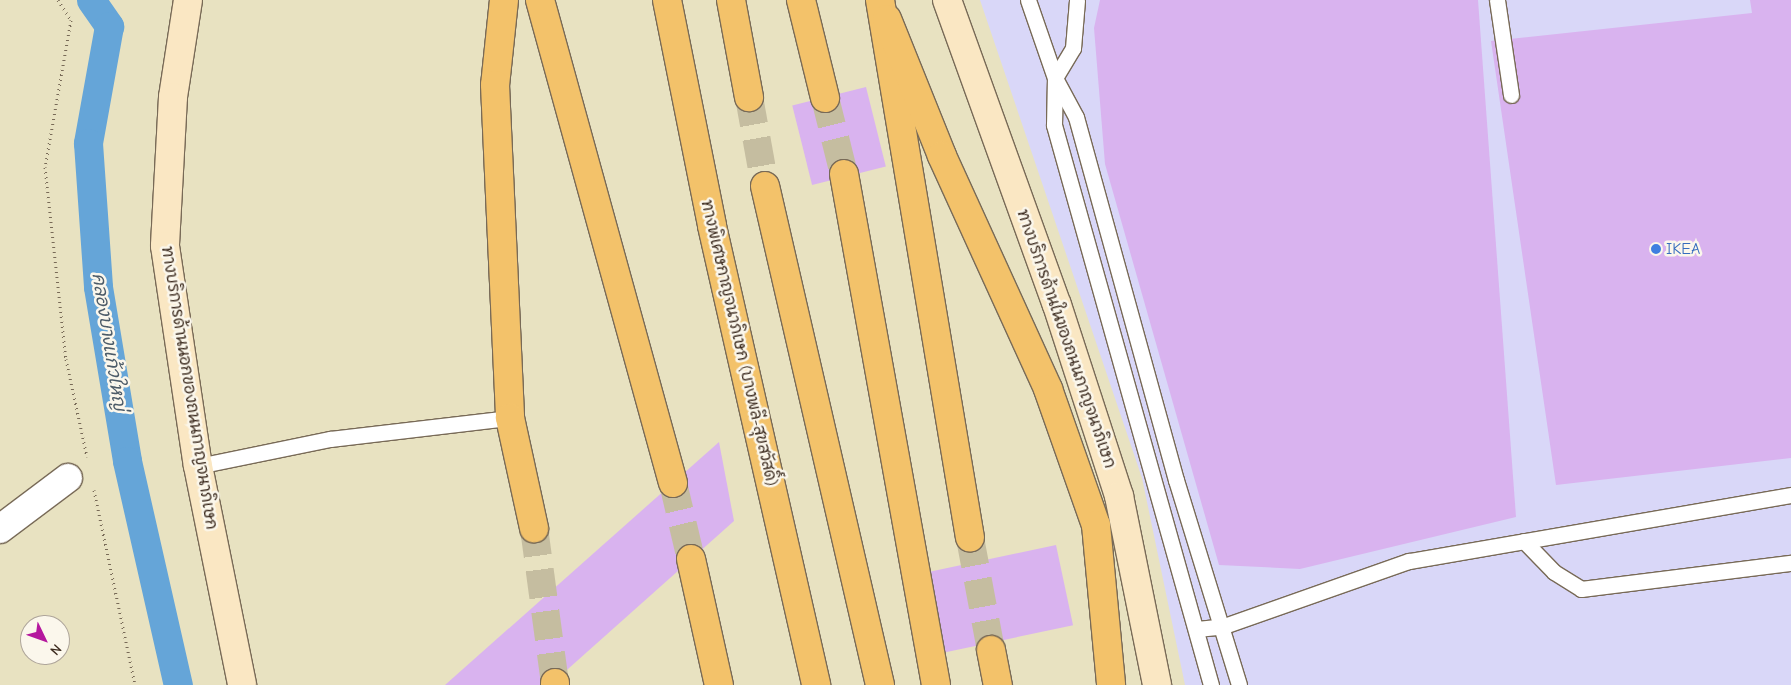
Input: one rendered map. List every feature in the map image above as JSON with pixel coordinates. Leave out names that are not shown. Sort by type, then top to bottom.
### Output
[{"type":"highway","points":[[504,0],[495,85],[510,418],[534,528]]},
{"type":"highway","points":[[540,0],[673,483]]},
{"type":"highway","name":"ทางพิเศษกาญจนาภิเษก (บางพลี-สุขสวัสดิ์)","points":[[667,0],[712,226],[816,685]]},
{"type":"highway","points":[[731,0],[749,97]]},
{"type":"highway","points":[[801,0],[825,98]]},
{"type":"highway","points":[[883,10],[925,282],[970,538]]},
{"type":"highway","points":[[883,10],[942,156],[1048,389],[1096,525],[1110,685]]},
{"type":"highway","points":[[844,174],[936,685]]},
{"type":"highway","points":[[765,186],[880,685]]},
{"type":"highway","points":[[691,559],[719,685]]},
{"type":"highway","points":[[991,650],[998,685]]},
{"type":"main road","name":"ทางบริการด้านนอกของถนนกาญจนาภิเษก","points":[[188,0],[173,97],[164,246],[198,466],[240,685]]},
{"type":"main road","name":"ทางบริการด้านในของถนนกาญจนาภิเษก","points":[[947,0],[1057,305],[1119,496],[1157,685]]},
{"type":"street","points":[[0,529],[83,476]]},
{"type":"lane","points":[[1028,0],[1054,78],[1076,117],[1176,480],[1224,626],[1239,685]]},
{"type":"lane","points":[[1077,0],[1073,48],[1054,78],[1054,125],[1197,629],[1211,685]]},
{"type":"lane","points":[[1497,0],[1511,95]]},
{"type":"lane","points":[[198,466],[330,439],[510,418]]},
{"type":"lane","points":[[1197,629],[1224,626],[1409,561],[1791,495]]},
{"type":"lane","points":[[1524,541],[1554,572],[1580,589],[1791,563]]},
{"type":"path","points":[[58,0],[71,20],[45,167],[66,360],[83,476],[135,685]]},
{"type":"shaded area","points":[[980,0],[1791,0],[1791,685],[1185,685],[1142,478]]},
{"type":"building","points":[[1100,0],[1478,0],[1516,517],[1300,569],[1219,565],[1105,164],[1094,28]]},
{"type":"building","name":"IKEA","points":[[1750,0],[1791,0],[1791,458],[1556,485],[1491,41],[1752,13]]},
{"type":"building","points":[[866,87],[886,167],[812,185],[792,105]]},
{"type":"building","points":[[719,442],[734,521],[550,685],[445,685]]},
{"type":"building","points":[[1056,545],[1073,625],[942,653],[925,573]]},
{"type":"waterway","name":"คลองบางแก้วใหญ่","points":[[91,0],[109,26],[88,143],[98,287],[127,461],[178,685]]},
{"type":"tunnel","points":[[749,97],[765,186]]},
{"type":"tunnel","points":[[825,98],[844,174]]},
{"type":"tunnel","points":[[673,483],[691,559]]},
{"type":"tunnel","points":[[534,528],[555,683]]},
{"type":"tunnel","points":[[970,538],[991,650]]},
{"type":"place","name":"IKEA","points":[[1656,249]]}]
